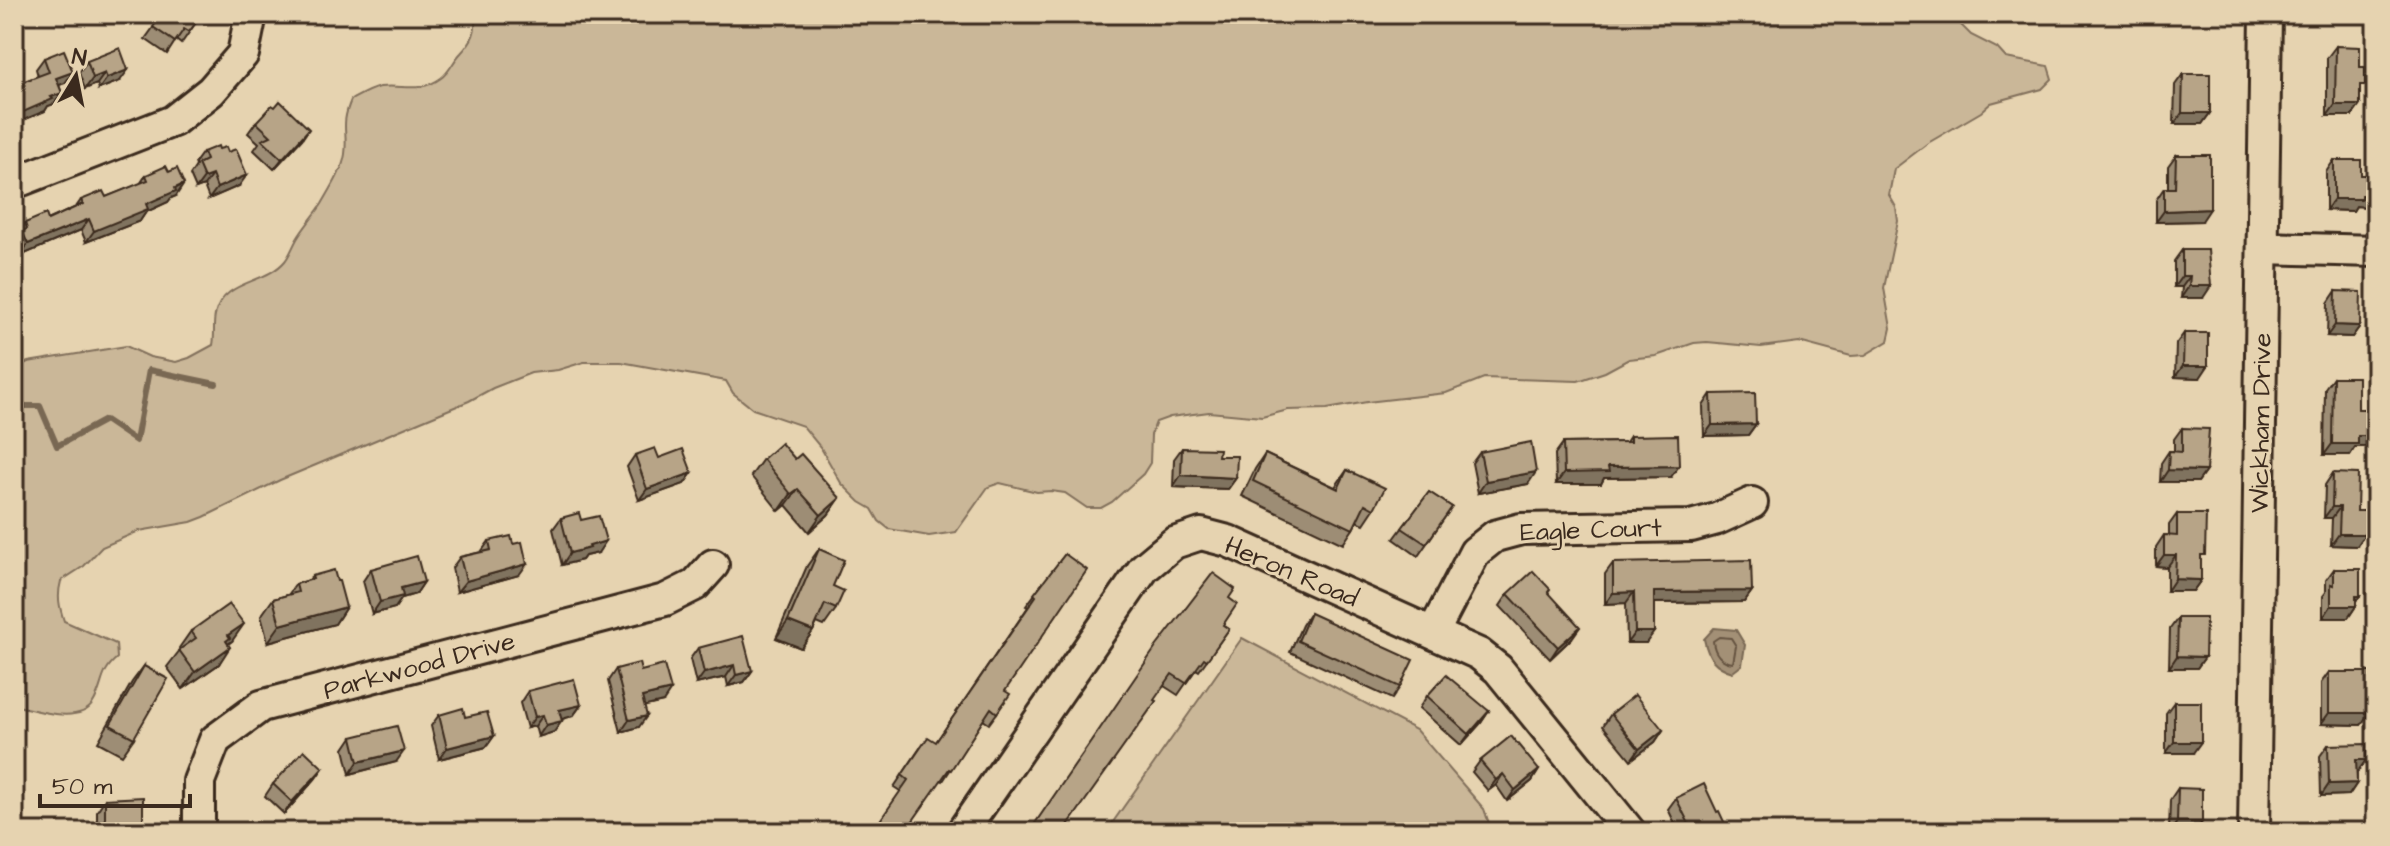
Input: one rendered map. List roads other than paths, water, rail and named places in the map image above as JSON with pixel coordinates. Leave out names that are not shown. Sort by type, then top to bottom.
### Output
[{"type":"street","points":[[14,183],[173,121],[211,91],[243,54],[251,14]]},
{"type":"street","name":"Wickham Drive","points":[[2254,832],[2266,14]]},
{"type":"street","points":[[2263,248],[2376,251]]},
{"type":"street","name":"Eagle Court","points":[[1433,633],[1475,552],[1495,536],[1521,529],[1691,526],[1717,519],[1752,503]]},
{"type":"street","name":"Heron Road","points":[[962,832],[1144,568],[1174,543],[1201,534],[1228,541],[1479,654],[1498,669],[1630,832]]},
{"type":"street","name":"Parkwood Drive","points":[[199,832],[199,781],[215,740],[261,706],[665,600],[695,585],[713,565]]},
{"type":"water","points":[[1714,628],[1736,630],[1745,645],[1742,665],[1733,672],[1713,661],[1708,651],[1704,639]]},
{"type":"waterway","points":[[14,406],[40,406],[57,446],[105,420],[136,441],[149,370],[216,384]]}]
